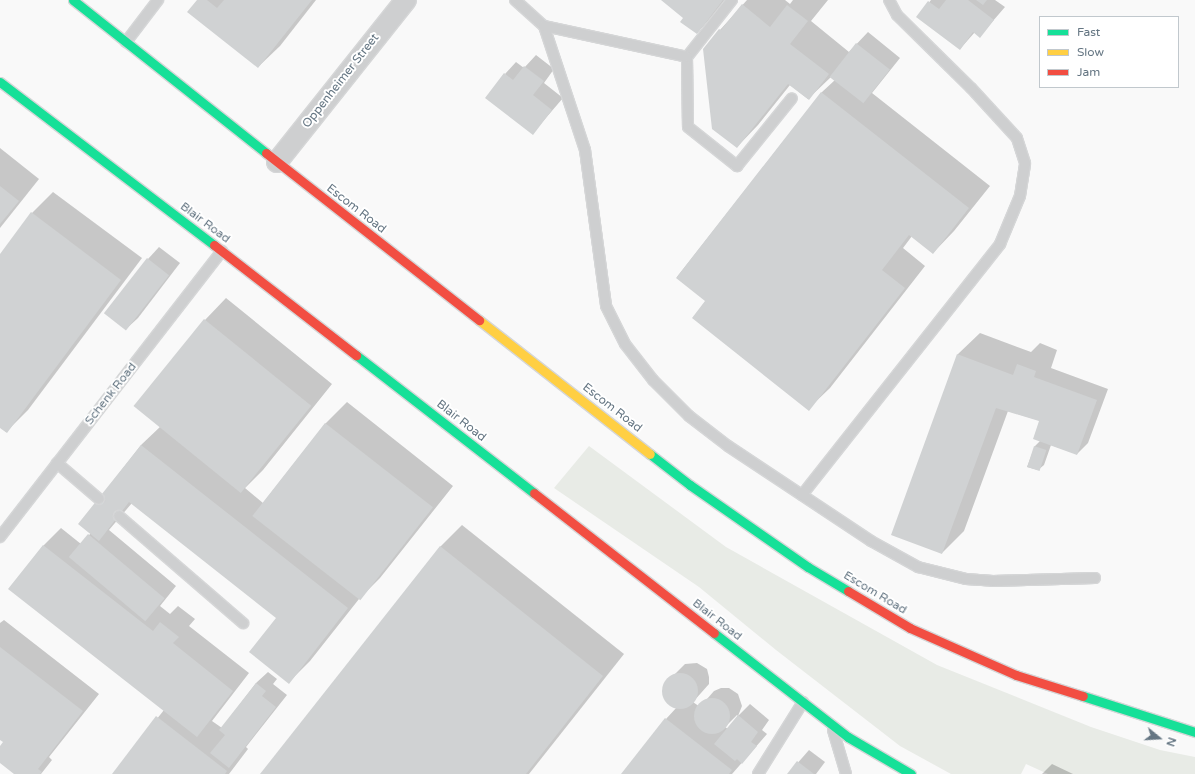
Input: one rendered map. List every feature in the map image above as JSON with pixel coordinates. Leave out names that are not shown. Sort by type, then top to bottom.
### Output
[{"type":"street","name":"Escom Road","points":[[73,0],[277,162],[690,485],[808,567],[910,628],[1016,675],[1195,732]]},
{"type":"street","name":"Oppenheimer Street","points":[[277,162],[406,0]]},
{"type":"street","name":"Blair Road","points":[[0,82],[222,251],[848,737],[911,774]]},
{"type":"lane","points":[[126,42],[158,0]]},
{"type":"lane","points":[[515,0],[544,26],[687,57]]},
{"type":"lane","points":[[732,0],[687,57],[688,127],[737,166],[792,98]]},
{"type":"lane","points":[[802,495],[1000,244],[1020,196],[1024,163],[1017,138],[971,88],[897,15],[889,0]]},
{"type":"lane","points":[[544,26],[585,150],[606,306],[625,344],[653,380],[689,416],[728,446],[871,541],[918,567],[966,579],[993,581],[1095,578]]},
{"type":"lane","name":"Schenk Road","points":[[0,537],[222,251]]},
{"type":"lane","points":[[57,463],[99,499]]},
{"type":"lane","points":[[119,516],[243,623]]},
{"type":"lane","points":[[758,774],[803,702]]},
{"type":"lane","points":[[832,724],[846,774]]},
{"type":"shaded area","points":[[589,446],[726,547],[937,665],[1091,727],[1160,750],[1195,757],[1195,774],[1048,774],[1026,764],[1021,774],[951,774],[900,746],[776,650],[699,587],[554,488]]},
{"type":"building","points":[[197,0],[207,0],[217,8],[224,0],[312,0],[258,68],[187,12]]},
{"type":"building","points":[[661,0],[723,0],[697,34],[680,22],[683,18]]},
{"type":"building","points":[[946,0],[968,0],[994,20],[980,38],[973,32],[960,50],[916,17],[928,1],[939,9]]},
{"type":"building","points":[[976,0],[987,0],[983,5]]},
{"type":"building","points":[[742,4],[770,27],[787,5],[808,21],[790,44],[829,74],[809,100],[788,84],[737,148],[712,129],[703,49]]},
{"type":"building","points":[[856,43],[890,69],[863,103],[830,77]]},
{"type":"building","points":[[524,66],[544,81],[533,95],[552,110],[533,135],[485,98],[504,73],[513,80]]},
{"type":"building","points":[[821,92],[969,208],[933,254],[909,235],[882,270],[905,288],[809,411],[692,318],[705,301],[676,278]]},
{"type":"building","points":[[0,186],[19,201],[0,224]]},
{"type":"building","points":[[31,212],[121,280],[7,433],[0,428],[0,254]]},
{"type":"building","points":[[147,258],[169,275],[126,330],[104,313]]},
{"type":"building","points":[[204,319],[311,406],[241,493],[134,406]]},
{"type":"building","points":[[957,354],[1013,375],[1017,364],[1036,371],[1034,377],[1097,400],[1077,455],[1033,439],[1039,421],[996,408],[942,554],[891,535]]},
{"type":"building","points":[[325,423],[433,507],[360,600],[252,516]]},
{"type":"building","points":[[141,445],[348,608],[289,684],[249,652],[276,618],[129,502],[99,541],[78,524]]},
{"type":"building","points":[[1034,446],[1046,450],[1040,471],[1027,467]]},
{"type":"building","points":[[88,534],[165,598],[145,621],[69,557]]},
{"type":"building","points":[[43,545],[153,631],[160,622],[179,637],[173,643],[233,691],[197,737],[8,589]]},
{"type":"building","points":[[440,546],[603,676],[526,774],[260,774]]},
{"type":"building","points":[[0,647],[83,711],[38,769],[42,772],[40,774],[14,774],[0,763],[0,746],[3,742],[0,740]]},
{"type":"building","points":[[684,673],[693,678],[697,684],[697,698],[693,704],[684,709],[676,709],[667,704],[663,698],[662,687],[667,678],[673,674]]},
{"type":"building","points":[[256,683],[266,691],[262,696],[276,707],[229,768],[210,753],[225,735],[219,730]]},
{"type":"building","points":[[716,698],[725,703],[729,709],[729,723],[725,729],[716,734],[708,734],[699,729],[695,723],[694,712],[699,703],[705,699]]},
{"type":"building","points":[[738,715],[758,732],[751,742],[757,746],[742,764],[737,759],[735,761],[714,744]]},
{"type":"building","points":[[156,716],[227,771],[225,774],[112,774]]},
{"type":"building","points":[[665,718],[732,770],[729,774],[621,774]]},
{"type":"building","points":[[797,761],[814,774],[787,774]]},
{"type":"traffic: fast","points":[[73,0],[266,153]]},
{"type":"traffic: fast","points":[[0,82],[214,245]]},
{"type":"traffic: fast","points":[[356,355],[534,493]]},
{"type":"traffic: fast","points":[[650,454],[690,485],[808,567],[848,591]]},
{"type":"traffic: fast","points":[[714,633],[848,737],[911,774]]},
{"type":"traffic: fast","points":[[1083,696],[1195,732]]},
{"type":"traffic: slow","points":[[479,320],[650,454]]},
{"type":"traffic: jam","points":[[266,153],[479,320]]},
{"type":"traffic: jam","points":[[214,245],[356,355]]},
{"type":"traffic: jam","points":[[534,493],[714,633]]},
{"type":"traffic: jam","points":[[848,591],[910,628],[1016,675],[1083,696]]}]
